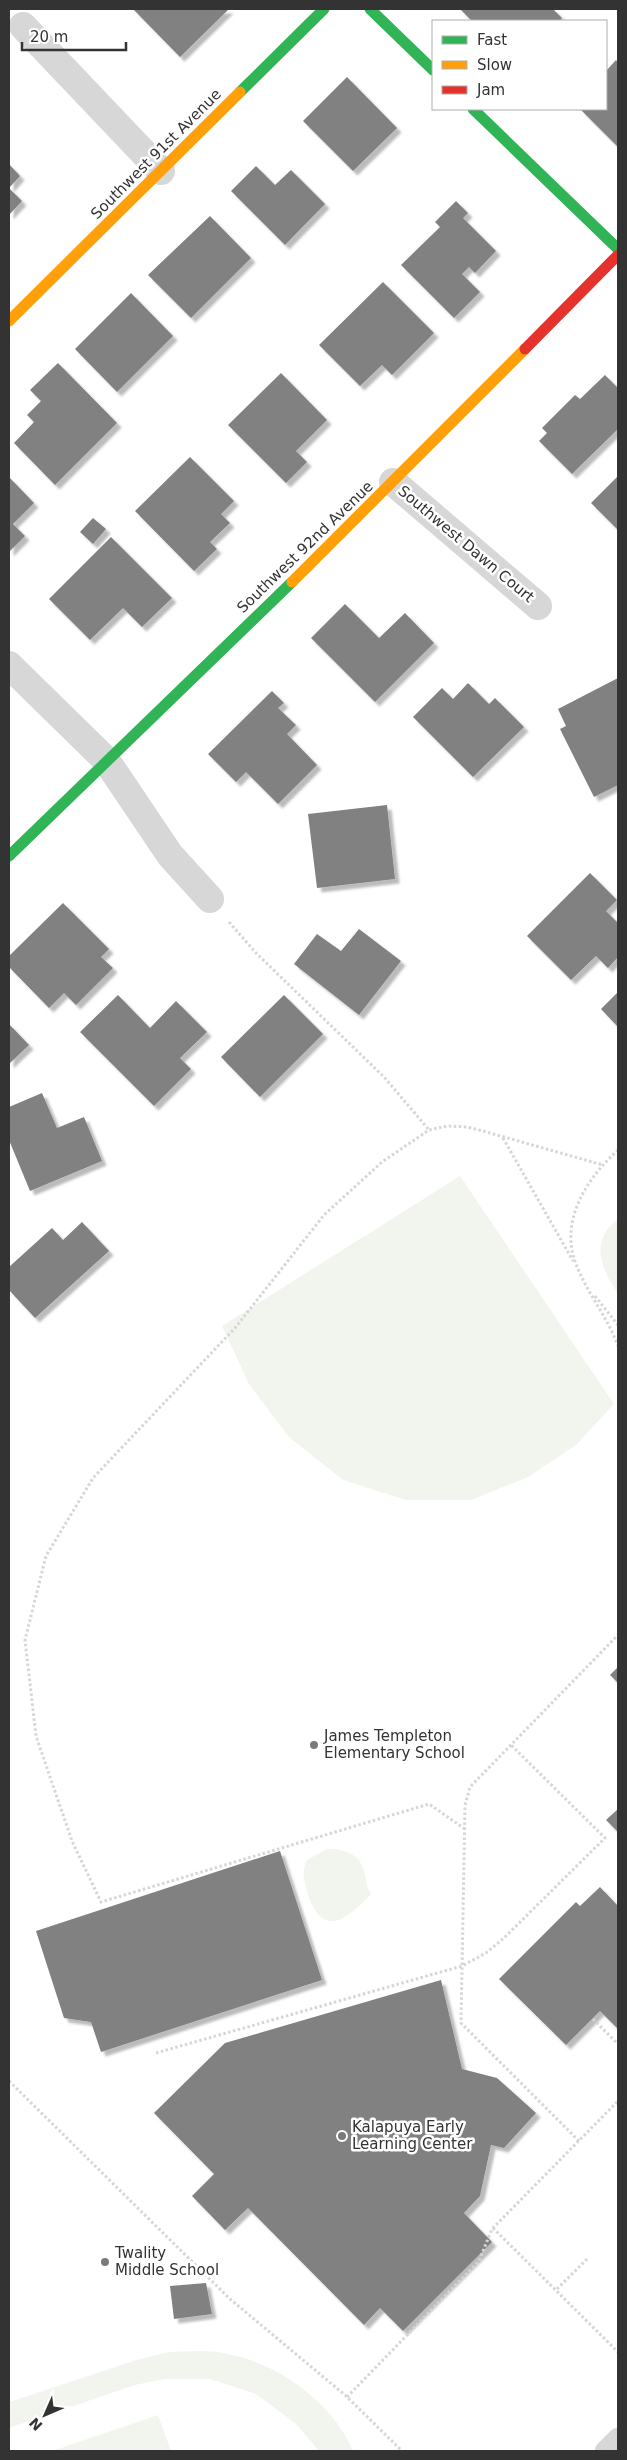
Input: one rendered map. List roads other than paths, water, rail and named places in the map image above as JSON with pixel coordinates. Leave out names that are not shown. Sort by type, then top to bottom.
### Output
[{"type":"street","name":"Southwest 91st Avenue","points":[[9,321],[324,9]]},
{"type":"street","points":[[370,9],[432,69]]},
{"type":"street","points":[[23,26],[161,171]]},
{"type":"street","points":[[474,110],[618,248]]},
{"type":"street","name":"Southwest 92nd Avenue","points":[[9,856],[393,482],[618,255]]},
{"type":"street","name":"Southwest Dawn Court","points":[[393,482],[538,606]]},
{"type":"street","points":[[9,665],[106,760],[170,855],[210,899]]},
{"type":"lane","points":[[604,2451],[618,2437]]},
{"type":"place","name":"James Templeton Elementary School","points":[[314,1745]]},
{"type":"place","name":"Kalapuya Early Learning Center","points":[[342,2136]]},
{"type":"place","name":"Twality Middle School","points":[[105,2262]]}]
